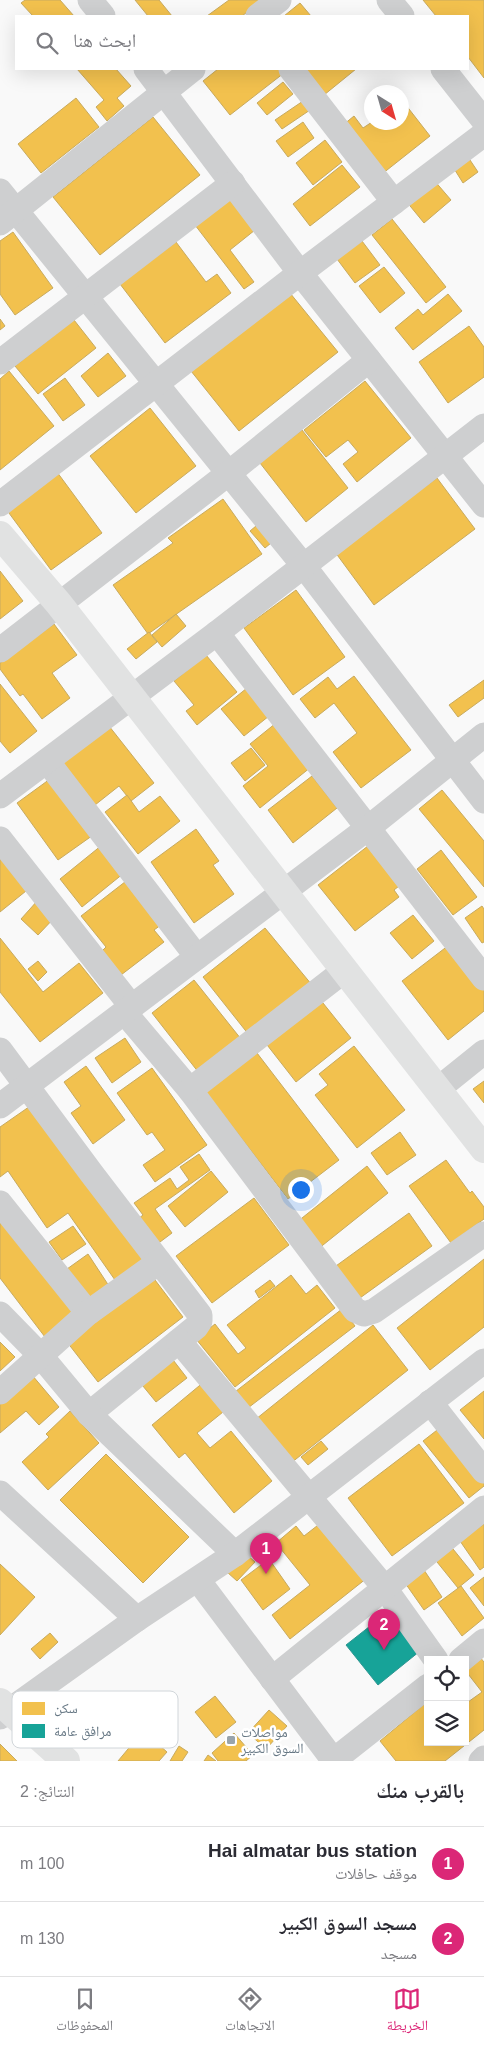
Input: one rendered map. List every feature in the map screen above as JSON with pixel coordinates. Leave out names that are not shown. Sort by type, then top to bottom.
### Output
[{"type":"street","points":[[90,0],[102,15]]},
{"type":"street","points":[[259,15],[279,0]]},
{"type":"street","points":[[389,0],[401,15]]},
{"type":"street","points":[[147,70],[300,273],[484,505]]},
{"type":"street","points":[[8,216],[192,70]]},
{"type":"street","points":[[292,70],[394,202]]},
{"type":"street","points":[[444,70],[484,121]]},
{"type":"street","points":[[0,504],[484,134]]},
{"type":"street","points":[[0,362],[233,183]]},
{"type":"street","points":[[0,191],[8,216],[84,296],[156,383],[303,565],[452,762],[484,801]]},
{"type":"street","points":[[0,650],[229,473],[369,360]]},
{"type":"street","points":[[0,796],[217,633],[484,426]]},
{"type":"street","points":[[0,535],[59,604],[484,1149]]},
{"type":"street","points":[[217,633],[484,978]]},
{"type":"street","points":[[0,1106],[368,828],[484,736]]},
{"type":"street","points":[[47,761],[197,958]]},
{"type":"street","points":[[0,839],[355,1310],[364,1314],[374,1311],[484,1234]]},
{"type":"street","points":[[190,1090],[345,970]]},
{"type":"street","points":[[0,1050],[200,1315],[200,1321],[196,1327],[89,1414]]},
{"type":"street","points":[[438,1089],[484,1052]]},
{"type":"street","points":[[0,1203],[88,1313]]},
{"type":"street","points":[[0,1392],[88,1313],[159,1262]]},
{"type":"street","points":[[0,1314],[40,1356],[89,1414],[235,1554]]},
{"type":"street","points":[[178,1341],[384,1587],[433,1656]]},
{"type":"street","points":[[31,1691],[235,1554],[484,1361]]},
{"type":"street","points":[[430,1402],[484,1471]]},
{"type":"street","points":[[0,1492],[137,1619]]},
{"type":"street","points":[[272,1679],[484,1508]]},
{"type":"street","points":[[198,1580],[334,1761],[424,1689]]},
{"type":"street","points":[[465,1656],[484,1641]]},
{"type":"street","points":[[50,1748],[66,1761]]},
{"type":"street","points":[[481,1761],[484,1758]]},
{"type":"building: سكن","points":[[25,0],[60,0],[73,15],[32,15],[21,3]]},
{"type":"building: سكن","points":[[135,0],[159,0],[171,15],[147,15]]},
{"type":"building: سكن","points":[[229,0],[263,0],[243,15],[208,15]]},
{"type":"building: سكن","points":[[423,0],[484,0],[484,78],[469,58],[469,15],[435,15]]},
{"type":"building: سكن","points":[[300,3],[310,15],[285,15]]},
{"type":"building: سكن","points":[[78,70],[117,70],[131,86],[117,98],[124,106],[107,121],[96,107],[104,100]]},
{"type":"building: سكن","points":[[217,70],[281,70],[284,73],[230,115],[203,81]]},
{"type":"building: سكن","points":[[304,70],[355,70],[324,95]]},
{"type":"building: سكن","points":[[283,82],[293,94],[267,115],[257,103]]},
{"type":"building: سكن","points":[[76,98],[99,127],[41,173],[18,144]]},
{"type":"building: سكن","points":[[306,99],[313,108],[282,129],[275,120]]},
{"type":"building: سكن","points":[[409,109],[430,136],[382,174],[343,125],[354,116],[364,130],[409,130]]},
{"type":"building: سكن","points":[[153,117],[200,175],[100,255],[53,197]]},
{"type":"building: سكن","points":[[303,122],[314,138],[288,157],[276,141]]},
{"type":"building: سكن","points":[[325,140],[342,162],[313,185],[296,163]]},
{"type":"building: سكن","points":[[468,157],[478,172],[463,183],[453,167]]},
{"type":"building: سكن","points":[[342,165],[360,187],[310,226],[293,204]]},
{"type":"building: سكن","points":[[433,179],[451,200],[424,223],[406,201]]},
{"type":"building: سكن","points":[[230,198],[255,230],[230,250],[254,282],[244,289],[195,225]]},
{"type":"building: سكن","points":[[392,219],[446,287],[426,303],[372,235]]},
{"type":"building: سكن","points":[[13,232],[53,288],[15,315],[0,294],[0,241]]},
{"type":"building: سكن","points":[[362,241],[380,265],[355,283],[337,259]]},
{"type":"building: سكن","points":[[176,242],[206,282],[217,274],[231,293],[165,343],[120,284]]},
{"type":"building: سكن","points":[[384,267],[405,293],[380,313],[359,286]]},
{"type":"building: سكن","points":[[290,293],[338,352],[239,431],[191,371]]},
{"type":"building: سكن","points":[[448,294],[462,311],[413,350],[395,328],[418,309],[423,315]]},
{"type":"building: سكن","points":[[0,319],[5,326],[0,330]]},
{"type":"building: سكن","points":[[74,320],[96,348],[38,394],[15,366]]},
{"type":"building: سكن","points":[[469,326],[484,347],[484,377],[448,403],[419,362]]},
{"type":"building: سكن","points":[[108,353],[126,376],[98,397],[81,376]]},
{"type":"building: سكن","points":[[9,371],[54,426],[0,470],[0,379]]},
{"type":"building: سكن","points":[[65,378],[85,405],[63,421],[43,394]]},
{"type":"building: سكن","points":[[365,381],[411,438],[357,482],[343,464],[358,452],[348,440],[326,457],[304,430]]},
{"type":"building: سكن","points":[[150,408],[196,466],[136,513],[90,456]]},
{"type":"building: سكن","points":[[302,430],[348,488],[306,522],[260,463]]},
{"type":"building: سكن","points":[[57,472],[102,533],[51,570],[6,509]]},
{"type":"building: سكن","points":[[437,478],[475,529],[374,605],[335,552]]},
{"type":"building: سكن","points":[[223,499],[262,554],[148,634],[113,585],[173,543],[168,538]]},
{"type":"building: سكن","points":[[262,521],[277,538],[265,548],[250,531]]},
{"type":"building: سكن","points":[[0,571],[23,601],[0,619]]},
{"type":"building: سكن","points":[[296,590],[345,657],[293,695],[244,628]]},
{"type":"building: سكن","points":[[176,614],[186,626],[162,647],[152,635]]},
{"type":"building: سكن","points":[[54,624],[77,655],[52,673],[70,698],[42,719],[23,694],[20,696],[0,669],[0,663]]},
{"type":"building: سكن","points":[[149,632],[157,642],[136,659],[127,649]]},
{"type":"building: سكن","points":[[206,655],[237,692],[197,725],[186,711],[194,705],[174,681]]},
{"type":"building: سكن","points":[[354,676],[411,750],[361,788],[333,752],[357,733],[334,703],[315,718],[300,699],[328,677],[337,689]]},
{"type":"building: سكن","points":[[484,680],[484,698],[458,717],[449,705]]},
{"type":"building: سكن","points":[[0,684],[37,731],[10,753],[0,741]]},
{"type":"building: سكن","points":[[247,688],[269,716],[244,736],[221,709]]},
{"type":"building: سكن","points":[[276,723],[311,767],[260,808],[243,786],[268,766],[250,744]]},
{"type":"building: سكن","points":[[109,726],[154,783],[131,801],[119,786],[95,805],[61,763]]},
{"type":"building: سكن","points":[[251,748],[265,765],[245,781],[231,763]]},
{"type":"building: سكن","points":[[312,776],[337,808],[293,843],[268,810]]},
{"type":"building: سكن","points":[[50,779],[96,833],[58,860],[17,803]]},
{"type":"building: سكن","points":[[442,790],[484,841],[484,887],[419,809]]},
{"type":"building: سكن","points":[[127,795],[139,812],[160,796],[180,821],[138,854],[105,812]]},
{"type":"building: سكن","points":[[196,829],[219,861],[213,865],[234,894],[194,923],[151,862]]},
{"type":"building: سكن","points":[[373,842],[404,882],[394,890],[399,897],[355,931],[318,885]]},
{"type":"building: سكن","points":[[102,845],[124,873],[82,907],[60,879]]},
{"type":"building: سكن","points":[[441,850],[477,897],[453,915],[417,869]]},
{"type":"building: سكن","points":[[0,858],[26,891],[0,912]]},
{"type":"building: سكن","points":[[130,878],[165,922],[154,930],[164,942],[121,975],[102,951],[106,947],[81,916]]},
{"type":"building: سكن","points":[[38,900],[56,916],[38,935],[21,919]]},
{"type":"building: سكن","points":[[482,906],[484,909],[484,942],[482,943],[465,918]]},
{"type":"building: سكن","points":[[413,915],[434,941],[412,959],[390,933]]},
{"type":"building: سكن","points":[[265,928],[312,985],[249,1035],[203,977]]},
{"type":"building: سكن","points":[[0,938],[43,992],[79,963],[103,993],[40,1042],[0,992]]},
{"type":"building: سكن","points":[[449,945],[484,990],[484,1011],[448,1040],[402,981]]},
{"type":"building: سكن","points":[[38,961],[47,972],[38,981],[28,969]]},
{"type":"building: سكن","points":[[194,980],[241,1039],[199,1073],[152,1013]]},
{"type":"building: سكن","points":[[319,998],[351,1038],[296,1082],[264,1041]]},
{"type":"building: سكن","points":[[125,1038],[141,1062],[112,1083],[95,1058]]},
{"type":"building: سكن","points":[[354,1046],[405,1110],[357,1148],[315,1095],[328,1085],[319,1074]]},
{"type":"building: سكن","points":[[257,1053],[339,1160],[288,1199],[206,1092]]},
{"type":"building: سكن","points":[[86,1066],[125,1120],[93,1144],[71,1113],[81,1106],[64,1082]]},
{"type":"building: سكن","points":[[152,1068],[207,1145],[155,1182],[143,1165],[165,1150],[152,1132],[147,1135],[117,1093]]},
{"type":"building: سكن","points":[[484,1081],[484,1103],[473,1089]]},
{"type":"building: سكن","points":[[36,1102],[151,1255],[115,1280],[68,1213],[47,1228],[8,1171],[0,1177],[0,1127]]},
{"type":"building: سكن","points":[[400,1132],[416,1155],[387,1175],[371,1153]]},
{"type":"building: سكن","points":[[199,1154],[210,1170],[155,1209],[172,1233],[156,1245],[138,1219],[143,1215],[134,1203],[170,1178],[177,1189],[189,1180],[180,1167]]},
{"type":"building: سكن","points":[[446,1160],[470,1193],[472,1191],[484,1207],[484,1219],[451,1243],[409,1186]]},
{"type":"building: سكن","points":[[367,1166],[388,1193],[318,1249],[297,1222]]},
{"type":"building: سكن","points":[[211,1171],[228,1192],[185,1227],[168,1206]]},
{"type":"building: سكن","points":[[254,1198],[289,1245],[212,1303],[176,1256]]},
{"type":"building: سكن","points":[[0,1203],[81,1309],[45,1337],[0,1278]]},
{"type":"building: سكن","points":[[409,1213],[432,1246],[353,1303],[329,1271]]},
{"type":"building: سكن","points":[[73,1226],[86,1244],[62,1260],[49,1242]]},
{"type":"building: سكن","points":[[88,1254],[109,1286],[88,1300],[67,1269]]},
{"type":"building: سكن","points":[[484,1259],[484,1327],[430,1370],[397,1328]]},
{"type":"building: سكن","points":[[291,1275],[306,1294],[317,1285],[335,1308],[235,1387],[196,1339],[215,1324],[238,1354],[246,1348],[227,1325]]},
{"type":"building: سكن","points":[[152,1276],[183,1317],[98,1382],[67,1342]]},
{"type":"building: سكن","points":[[270,1280],[275,1286],[259,1298],[255,1291]]},
{"type":"building: سكن","points":[[342,1309],[355,1326],[244,1411],[231,1395]]},
{"type":"building: سكن","points":[[373,1325],[408,1370],[291,1463],[256,1419]]},
{"type":"building: سكن","points":[[0,1342],[15,1357],[0,1371]]},
{"type":"building: سكن","points":[[170,1356],[187,1378],[156,1402],[138,1380]]},
{"type":"building: سكن","points":[[32,1375],[59,1407],[39,1425],[26,1411],[0,1433],[0,1402]]},
{"type":"building: سكن","points":[[205,1381],[228,1408],[197,1433],[210,1448],[231,1431],[272,1481],[234,1513],[185,1453],[179,1458],[152,1425]]},
{"type":"building: سكن","points":[[484,1391],[484,1439],[460,1410]]},
{"type":"building: سكن","points":[[70,1411],[99,1443],[48,1490],[22,1462],[49,1437],[46,1434]]},
{"type":"building: سكن","points":[[441,1427],[484,1481],[484,1486],[469,1498],[423,1441]]},
{"type":"building: سكن","points":[[321,1441],[328,1449],[308,1465],[301,1457]]},
{"type":"building: سكن","points":[[419,1444],[464,1503],[392,1556],[348,1498]]},
{"type":"building: سكن","points":[[106,1454],[189,1537],[143,1583],[60,1500]]},
{"type":"building: سكن","points":[[322,1522],[367,1578],[290,1639],[272,1615],[310,1585],[276,1543],[296,1526],[304,1536]]},
{"type":"building: سكن","points":[[484,1524],[484,1567],[480,1570],[460,1541]]},
{"type":"building: سكن","points":[[449,1544],[474,1575],[458,1588],[433,1557]]},
{"type":"building: سكن","points":[[245,1553],[255,1562],[237,1581],[227,1572]]},
{"type":"building: سكن","points":[[269,1559],[290,1589],[263,1610],[241,1580]]},
{"type":"building: سكن","points":[[0,1564],[35,1597],[0,1635]]},
{"type":"building: سكن","points":[[422,1567],[442,1597],[424,1610],[403,1580]]},
{"type":"building: سكن","points":[[484,1577],[484,1606],[470,1588]]},
{"type":"building: سكن","points":[[461,1586],[484,1618],[462,1636],[438,1603]]},
{"type":"building: سكن","points":[[50,1633],[58,1642],[40,1659],[31,1649]]},
{"type":"building: سكن","points":[[479,1656],[484,1662],[484,1730],[469,1742],[469,1701],[482,1692],[469,1675],[469,1666]]},
{"type":"building: سكن","points":[[215,1696],[236,1722],[216,1738],[195,1712]]},
{"type":"building: سكن","points":[[424,1704],[424,1746],[464,1746],[445,1761],[396,1761],[380,1741]]},
{"type":"building: سكن","points":[[269,1710],[287,1726],[266,1749],[248,1733]]},
{"type":"building: سكن","points":[[234,1733],[253,1755],[246,1761],[218,1761],[212,1753]]},
{"type":"building: سكن","points":[[0,1744],[17,1761],[0,1761]]},
{"type":"building: سكن","points":[[179,1746],[188,1752],[182,1761],[170,1761],[178,1748]]},
{"type":"building: سكن","points":[[129,1748],[162,1748],[167,1752],[159,1761],[118,1761]]},
{"type":"building: سكن","points":[[208,1755],[216,1761],[204,1761]]},
{"type":"building: مرافق عامة","points":[[393,1608],[425,1647],[378,1685],[346,1645]]},
{"type":"place","name":"Hai almatar bus station","points":[[266,1574]]},
{"type":"place","name":"مسجد السوق الكبير","points":[[384,1650]]},
{"type":"place","name":"مواصلات السوق الكبير","points":[[231,1740]]}]
